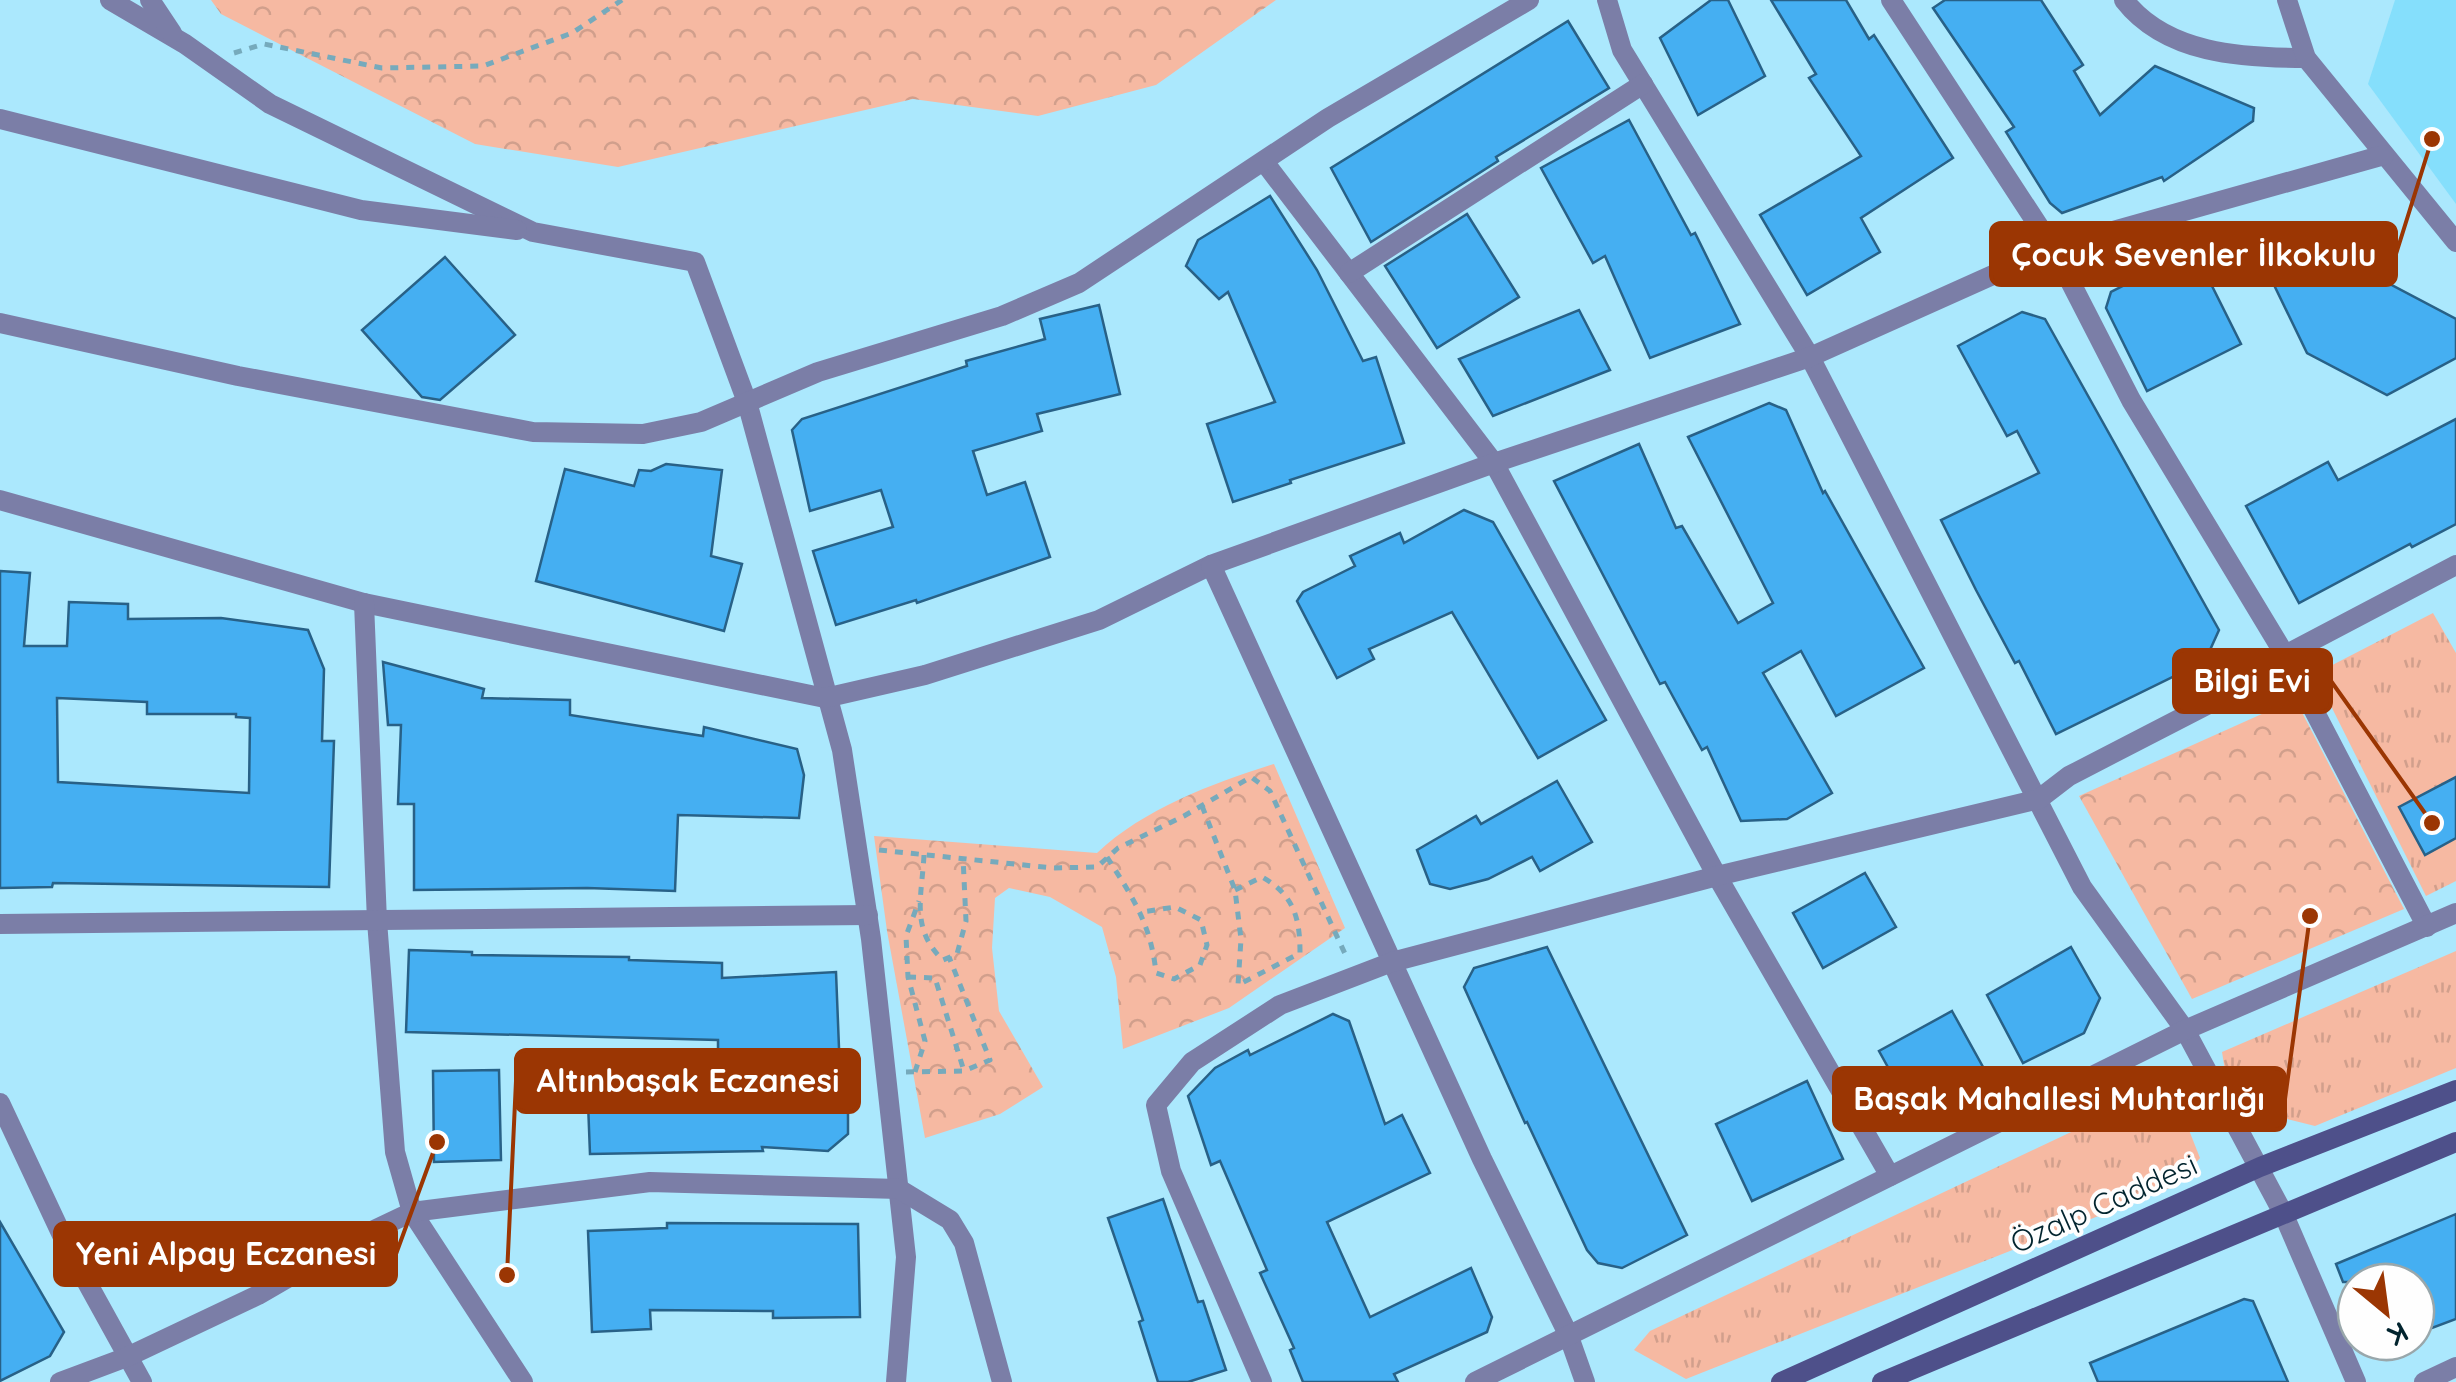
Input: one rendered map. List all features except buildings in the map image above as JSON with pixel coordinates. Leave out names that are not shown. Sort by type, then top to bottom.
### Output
[{"type":"main road","name":"Özalp Caddesi","points":[[1781,1382],[2260,1166],[2456,1090]]},
{"type":"main road","points":[[1882,1382],[2456,1142]]},
{"type":"street","points":[[110,0],[176,38],[270,104],[534,232]]},
{"type":"street","points":[[150,0],[176,38]]},
{"type":"street","points":[[0,323],[238,376],[533,432],[643,434],[701,422],[818,372],[1002,316],[1079,283],[1328,118],[1530,0]]},
{"type":"street","points":[[1608,0],[1622,50],[1810,357],[2082,887],[2185,1030],[2260,1166],[2356,1382]]},
{"type":"street","points":[[1891,0],[2053,248],[2131,400],[2285,655],[2426,927]]},
{"type":"street","points":[[2124,0],[2137,17],[2166,35],[2226,56],[2306,58]]},
{"type":"street","points":[[2287,0],[2306,58],[2456,242]]},
{"type":"street","points":[[1349,274],[1642,84]]},
{"type":"street","points":[[0,120],[361,210],[534,232],[695,262],[747,402],[842,750],[868,915],[906,1256],[896,1382]]},
{"type":"street","points":[[0,500],[364,603],[826,698],[925,675],[1099,620],[1211,565],[1494,463],[1810,357],[2053,248],[2384,156]]},
{"type":"street","points":[[1265,163],[1494,463],[1717,876],[1890,1176]]},
{"type":"street","points":[[1211,565],[1482,1158],[1568,1334],[1585,1382]]},
{"type":"street","points":[[1262,1382],[1171,1170],[1156,1105],[1192,1062],[1280,1005],[1392,962],[1717,876],[2040,799],[2069,776],[2224,696],[2285,655],[2456,566]]},
{"type":"street","points":[[364,603],[377,921],[396,1152],[412,1212],[523,1382]]},
{"type":"street","points":[[1475,1382],[2185,1030],[2456,913]]},
{"type":"street","points":[[0,924],[868,915]]},
{"type":"street","points":[[0,1103],[68,1248],[142,1382]]},
{"type":"street","points":[[60,1382],[127,1357],[258,1294],[353,1240],[412,1212],[650,1182],[899,1189],[950,1220],[964,1243],[1002,1382]]},
{"type":"street","points":[[2424,1382],[2456,1368]]},
{"type":"path","points":[[208,60],[264,44],[382,68],[483,66],[572,33],[622,0]]},
{"type":"path","points":[[856,847],[1053,868],[1097,867],[1118,848],[1202,806],[1250,776],[1270,791],[1356,976]]},
{"type":"path","points":[[1202,806],[1234,890],[1241,939],[1238,984],[1300,953],[1300,924],[1282,888],[1262,877],[1234,890]]},
{"type":"path","points":[[924,855],[920,928],[932,950],[943,960],[956,954],[966,920],[963,857]]},
{"type":"path","points":[[1107,858],[1142,912],[1154,947],[1156,973],[1174,979],[1200,965],[1206,945],[1201,920],[1175,906],[1142,912]]},
{"type":"path","points":[[915,1072],[925,1041],[908,977],[906,936],[922,893]]},
{"type":"path","points":[[886,1072],[964,1071],[990,1060],[949,957]]},
{"type":"path","points":[[908,977],[935,978],[964,1071]]},
{"type":"shaded area","points":[[2395,0],[2456,0],[2456,204],[2368,84]]},
{"type":"green space","points":[[211,0],[1276,0],[1156,85],[1038,116],[913,99],[618,167],[475,144],[221,14]]},
{"type":"green space","points":[[2433,613],[2456,653],[2456,881],[2426,896],[2315,674]]},
{"type":"green space","points":[[2295,699],[2404,909],[2192,999],[2079,796]]},
{"type":"green space","points":[[1274,764],[1345,928],[1229,1008],[1123,1049],[1116,977],[1102,927],[1050,897],[1009,888],[995,898],[992,948],[999,1011],[1043,1087],[1000,1114],[925,1138],[887,931],[874,836],[1097,853],[1158,811],[1204,789]]},
{"type":"green space","points":[[2456,951],[2456,1068],[2315,1126],[2251,1110],[2227,1083],[2222,1052]]},
{"type":"green space","points":[[2162,1089],[2185,1120],[2200,1158],[2177,1185],[1686,1379],[1634,1350],[1650,1331]]},
{"type":"place","name":"Çocuk Sevenler İlkokulu","points":[[2432,139]]},
{"type":"place","name":"Bilgi Evi","points":[[2432,823]]},
{"type":"place","name":"Başak Mahallesi Muhtarlığı","points":[[2310,916]]},
{"type":"place","name":"Yeni Alpay Eczanesi","points":[[437,1142]]},
{"type":"place","name":"Altınbaşak Eczanesi","points":[[507,1275]]}]
